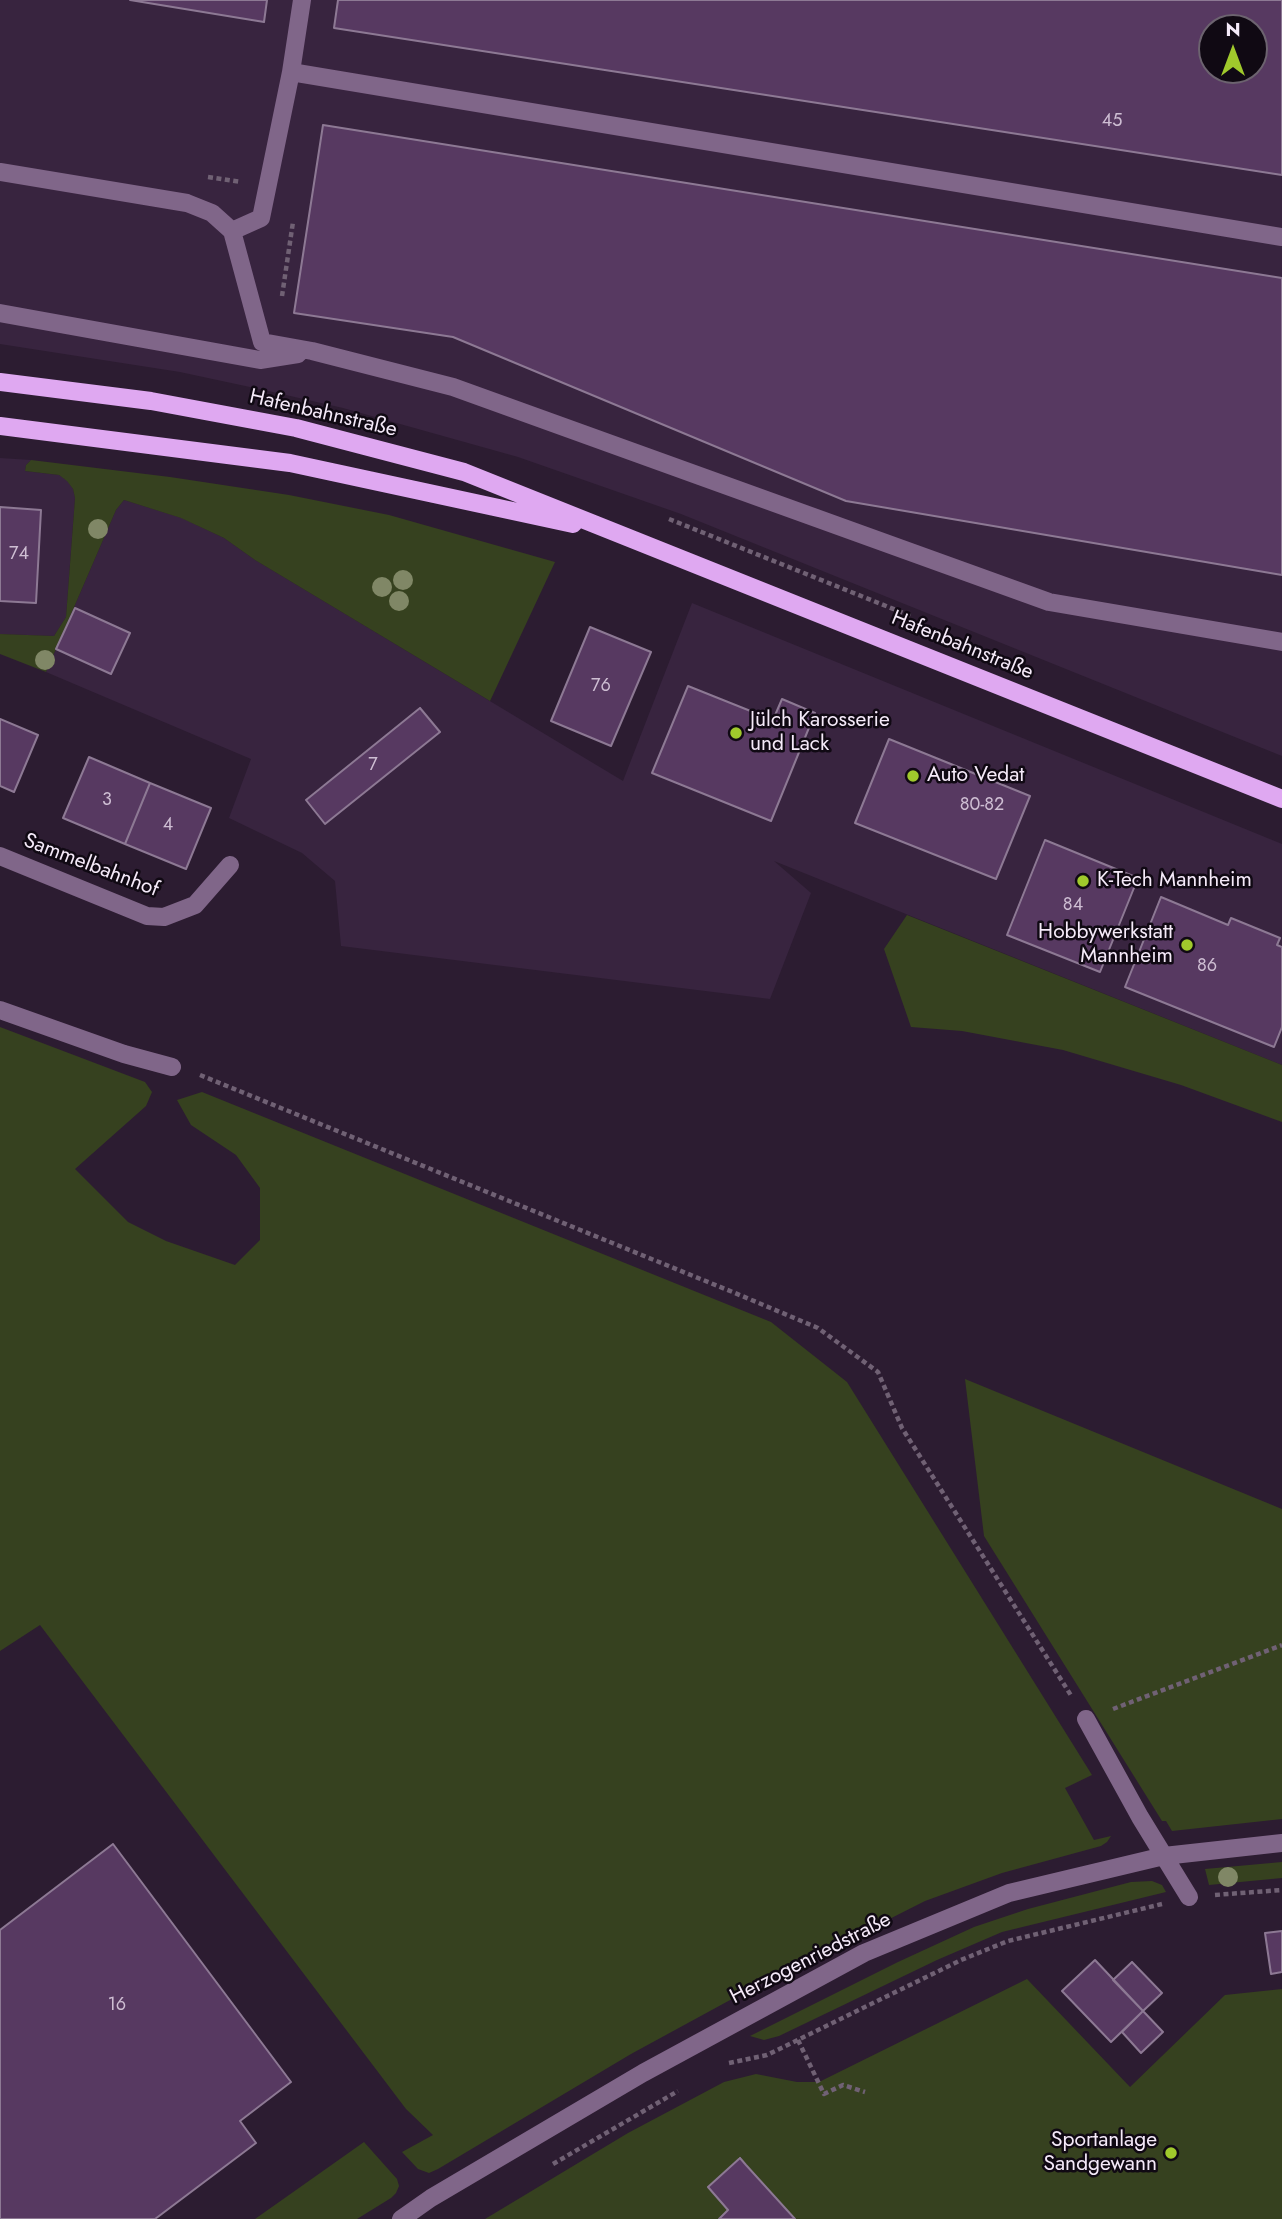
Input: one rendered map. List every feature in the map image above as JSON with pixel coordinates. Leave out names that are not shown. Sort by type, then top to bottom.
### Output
[{"type":"main road","name":"Hafenbahnstraße","points":[[0,382],[152,401],[296,428],[464,472],[1282,799]]},
{"type":"main road","name":"Hafenbahnstraße","points":[[0,426],[290,463],[625,535]]},
{"type":"street","points":[[232,231],[261,218],[302,0]]},
{"type":"street","points":[[290,72],[1282,237]]},
{"type":"street","points":[[0,172],[187,203],[212,213],[232,231],[262,342],[312,351],[453,387],[1049,602],[1282,642]]},
{"type":"street","points":[[0,313],[260,360],[312,351]]},
{"type":"street","name":"Sammelbahnhof","points":[[0,856],[155,917],[163,917],[195,905],[230,865]]},
{"type":"street","points":[[0,1010],[124,1054],[172,1067]]},
{"type":"street","points":[[1086,1719],[1140,1817],[1189,1897]]},
{"type":"street","name":"Herzogenriedstraße","points":[[401,2219],[643,2073],[864,1952],[1009,1893],[1164,1856],[1282,1843]]},
{"type":"path","points":[[172,1067],[206,1076],[818,1328],[878,1372],[902,1429],[1086,1719],[1282,1645]]},
{"type":"path","points":[[725,2063],[767,2055],[1008,1941],[1189,1897],[1282,1889]]},
{"type":"path","points":[[798,2040],[824,2094],[844,2085],[865,2092]]},
{"type":"path","points":[[551,2165],[679,2090]]},
{"type":"shaded area","points":[[0,0],[1282,0],[1282,756],[681,514],[518,457],[343,408],[180,372],[0,344]]},
{"type":"shaded area","points":[[0,458],[31,460],[25,471],[59,475],[67,480],[73,489],[75,498],[66,617],[54,636],[0,634]]},
{"type":"shaded area","points":[[124,500],[182,518],[224,538],[255,560],[623,781],[692,603],[1282,844],[1282,1065],[774,861],[811,893],[770,999],[341,946],[335,881],[302,853],[229,818],[251,759],[46,672],[116,510]]},
{"type":"green space","points":[[31,460],[289,495],[389,515],[555,562],[490,701],[255,560],[224,538],[181,518],[124,500],[116,510],[46,672],[0,654],[0,634],[54,636],[66,617],[75,498],[73,489],[59,475],[25,471]]},
{"type":"green space","points":[[907,915],[1282,1065],[1282,1122],[1181,1085],[1063,1050],[962,1031],[911,1027],[884,949]]},
{"type":"green space","points":[[0,1027],[145,1082],[152,1092],[146,1106],[75,1169],[128,1222],[166,1241],[235,1265],[260,1240],[260,1188],[236,1155],[191,1125],[177,1100],[202,1092],[771,1322],[847,1382],[1092,1775],[1065,1788],[1094,1840],[1111,1836],[1107,1842],[1101,1846],[1002,1873],[925,1901],[743,1993],[631,2054],[438,2169],[429,2173],[418,2169],[402,2152],[433,2135],[406,2109],[40,1625],[0,1651]]},
{"type":"green space","points":[[965,1379],[1282,1509],[1282,1819],[1172,1831],[1166,1821],[1162,1821],[984,1536]]},
{"type":"green space","points":[[1282,1862],[1282,1878],[1209,1885],[1205,1869]]},
{"type":"green space","points":[[1152,1881],[1162,1885],[1166,1892],[1002,1932],[779,2036],[764,2040],[750,2036],[974,1927],[1028,1909],[1131,1882]]},
{"type":"green space","points":[[1027,1979],[1130,2087],[1225,1995],[1282,1989],[1282,2219],[485,2219],[628,2133],[724,2082],[756,2074],[797,2082],[819,2082]]},
{"type":"green space","points":[[364,2142],[397,2179],[399,2186],[391,2198],[357,2219],[255,2219]]},
{"type":"building","points":[[130,0],[267,0],[264,22]]},
{"type":"building","points":[[338,0],[1282,0],[1282,175],[334,28]]},
{"type":"building","points":[[323,125],[1282,278],[1282,575],[846,501],[453,337],[294,313]]},
{"type":"building","points":[[0,507],[41,510],[36,603],[0,601]]},
{"type":"building","points":[[75,608],[130,633],[111,674],[56,649]]},
{"type":"building","points":[[590,627],[651,652],[611,746],[551,721]]},
{"type":"building","points":[[688,686],[773,720],[782,699],[815,713],[771,821],[652,773]]},
{"type":"building","points":[[420,708],[440,732],[325,824],[306,800]]},
{"type":"building","points":[[0,719],[38,735],[14,792],[0,786]]},
{"type":"building","points":[[889,739],[1030,796],[996,879],[855,823]]},
{"type":"building","points":[[89,757],[150,783],[125,844],[63,818]]},
{"type":"building","points":[[150,783],[211,808],[186,869],[125,844]]},
{"type":"building","points":[[1045,840],[1138,878],[1100,972],[1007,935]]},
{"type":"building","points":[[1161,897],[1228,925],[1231,918],[1280,938],[1277,945],[1282,947],[1282,1027],[1274,1047],[1125,987]]},
{"type":"building","points":[[113,1844],[291,2082],[240,2121],[256,2143],[155,2219],[0,2219],[0,1930]]},
{"type":"building","points":[[1282,1931],[1282,1972],[1271,1974],[1265,1933]]},
{"type":"building","points":[[1095,1960],[1143,2011],[1111,2042],[1062,1991]]},
{"type":"building","points":[[1132,1962],[1162,1993],[1143,2011],[1113,1980]]},
{"type":"building","points":[[1143,2011],[1163,2032],[1141,2053],[1122,2032]]},
{"type":"building","points":[[740,2158],[795,2219],[719,2219],[728,2210],[708,2187]]},
{"type":"place","name":"Jülch Karosserie und Lack","points":[[736,733]]},
{"type":"place","name":"Auto Vedat","points":[[913,776]]},
{"type":"place","name":"K-Tech Mannheim","points":[[1083,881]]},
{"type":"place","name":"Hobbywerkstatt Mannheim","points":[[1187,945]]},
{"type":"place","name":"Sportanlage Sandgewann","points":[[1171,2153]]}]
